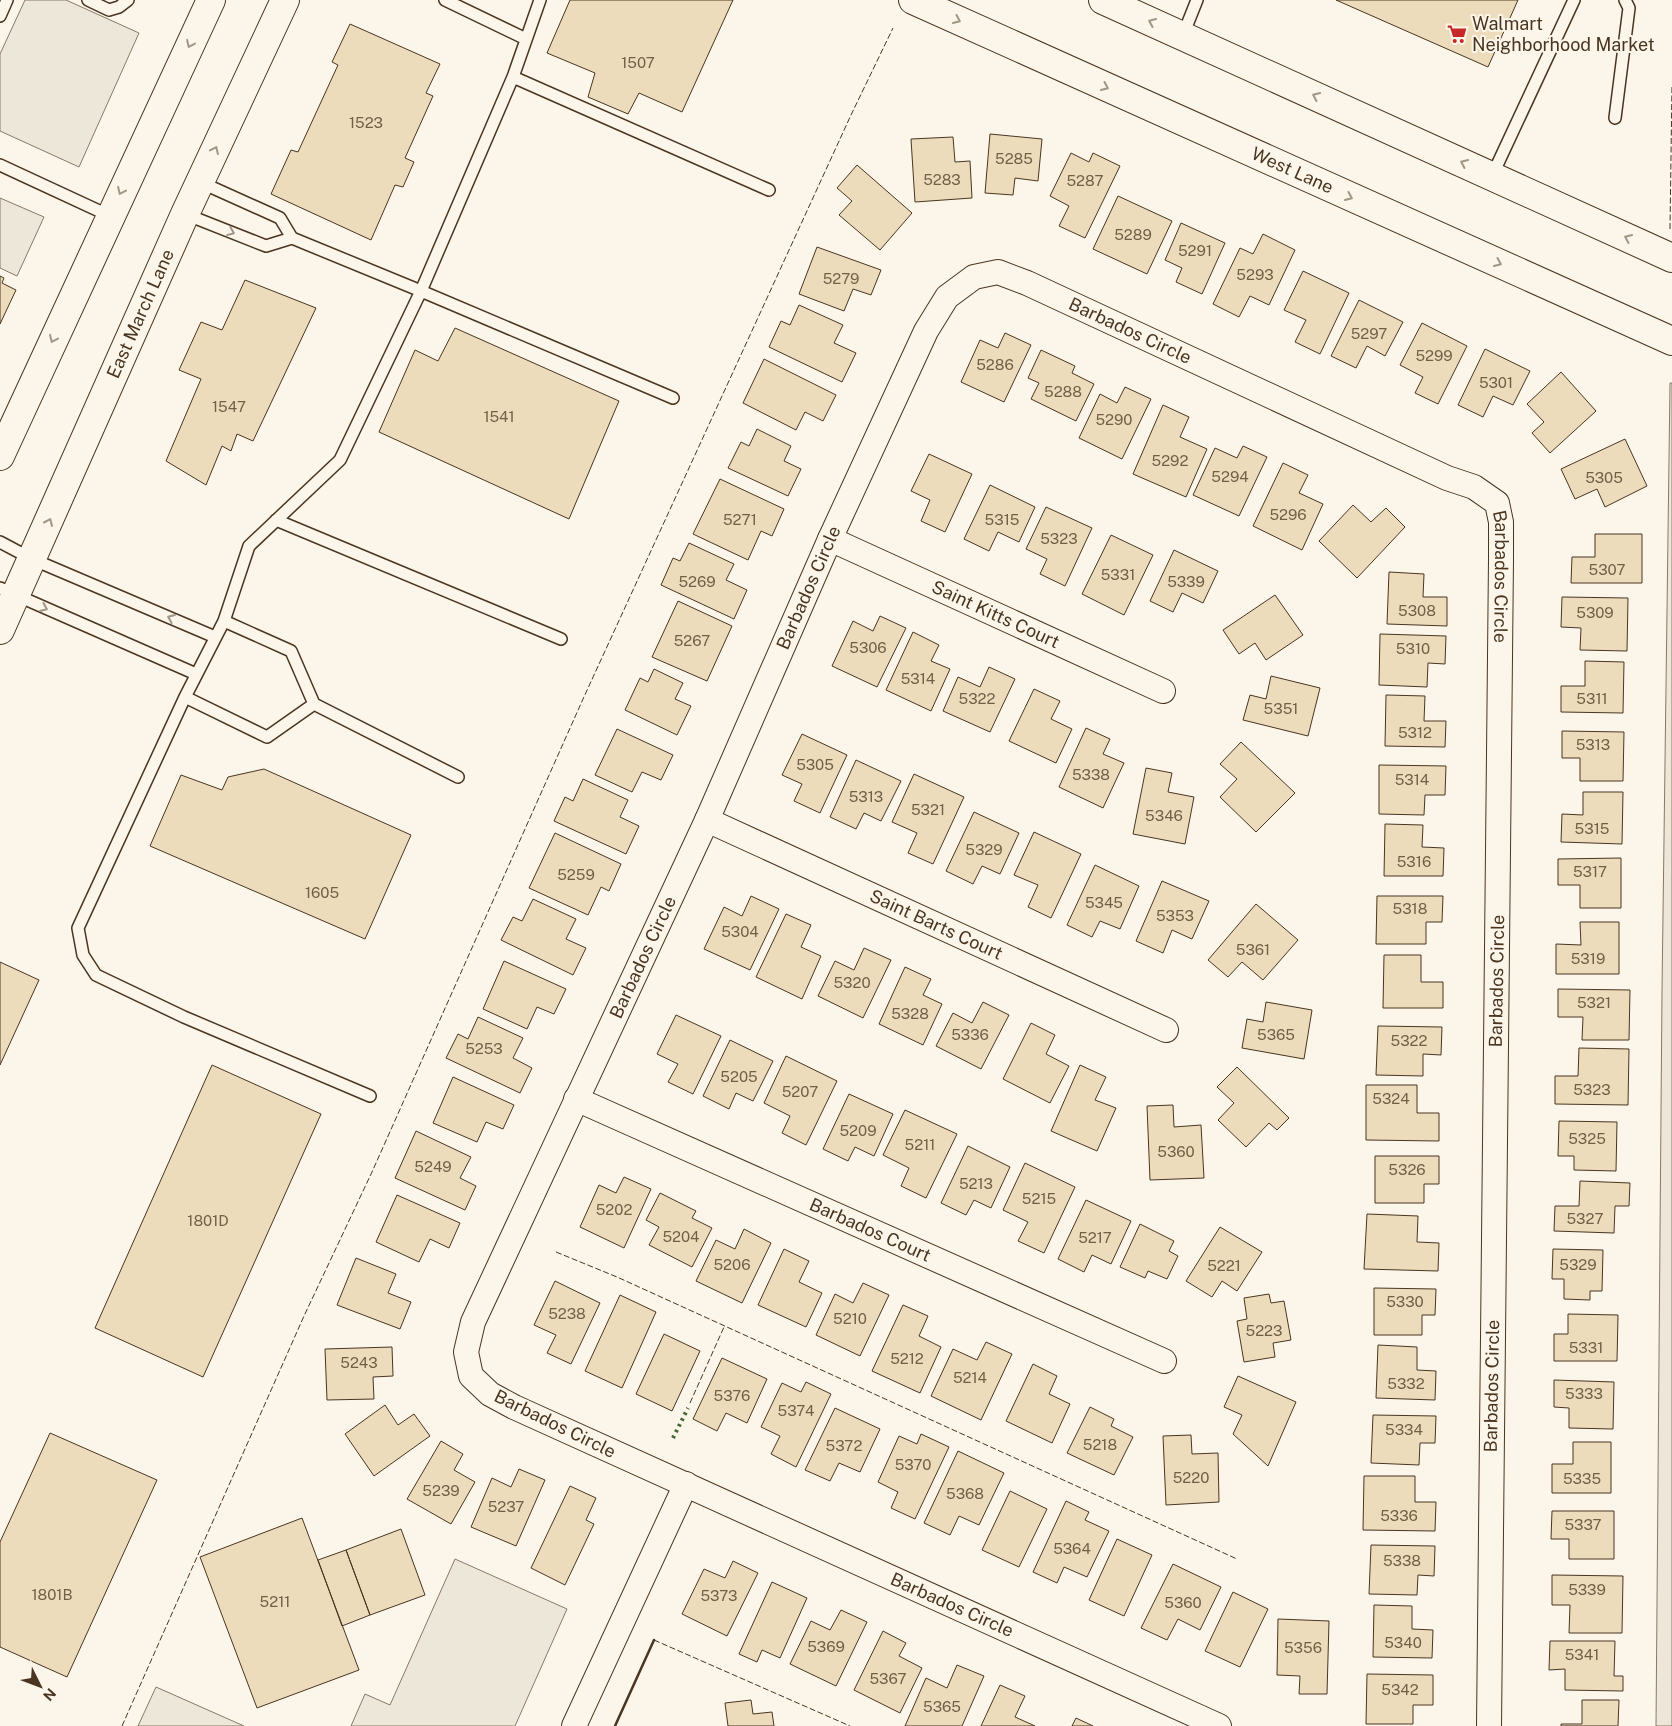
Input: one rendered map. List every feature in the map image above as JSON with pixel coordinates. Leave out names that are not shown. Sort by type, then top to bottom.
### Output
[{"type":"main road","points":[[0,456],[210,0]]},
{"type":"main road","name":"East March Lane","points":[[0,630],[8,592],[32,559],[185,214],[285,0]]},
{"type":"main road","name":"West Lane","points":[[913,0],[1672,342]]},
{"type":"main road","points":[[1103,0],[1672,258]]},
{"type":"street","name":"Barbados Circle","points":[[1219,1726],[514,1407],[490,1394],[471,1376],[466,1352],[473,1322],[707,820],[830,539],[926,331],[947,297],[974,277],[998,272],[1027,283],[1448,478],[1474,487],[1497,503],[1501,522],[1501,559],[1489,1726]]},
{"type":"street","name":"Saint Kitts Court","points":[[830,539],[1163,691]]},
{"type":"street","name":"Saint Barts Court","points":[[707,820],[1166,1030]]},
{"type":"street","name":"Barbados Court","points":[[576,1099],[1164,1361]]},
{"type":"street","points":[[574,1726],[686,1484]]},
{"type":"lane","points":[[0,16],[7,0]]},
{"type":"lane","points":[[88,0],[110,10],[119,7],[128,0]]},
{"type":"lane","points":[[445,0],[526,39]]},
{"type":"lane","points":[[370,1096],[184,1017],[96,975],[83,955],[78,928],[185,697],[224,621],[249,546],[340,460],[421,291],[513,77],[540,0]]},
{"type":"lane","points":[[1183,35],[1197,0]]},
{"type":"lane","points":[[1492,176],[1574,0]]},
{"type":"lane","points":[[1615,118],[1629,8],[1626,0]]},
{"type":"lane","points":[[513,77],[769,190]]},
{"type":"lane","points":[[0,165],[110,216]]},
{"type":"lane","points":[[200,182],[280,218],[292,238],[673,398]]},
{"type":"lane","points":[[185,214],[266,246],[292,238]]},
{"type":"lane","points":[[276,520],[561,639]]},
{"type":"lane","points":[[0,542],[32,559],[216,637]]},
{"type":"lane","points":[[8,592],[196,674]]},
{"type":"lane","points":[[224,621],[290,651],[314,704],[458,777]]},
{"type":"lane","points":[[185,697],[267,737],[314,704]]},
{"type":"shaded area","points":[[25,0],[66,0],[139,33],[79,167],[0,131],[0,54]]},
{"type":"shaded area","points":[[0,198],[44,217],[17,276],[0,268]]},
{"type":"shaded area","points":[[1670,383],[1672,383],[1672,1726],[1656,1726],[1662,991]]},
{"type":"shaded area","points":[[455,1559],[567,1609],[515,1726],[351,1726],[365,1694],[390,1705]]},
{"type":"shaded area","points":[[156,1687],[244,1726],[138,1726]]},
{"type":"building","points":[[570,0],[733,0],[682,112],[639,93],[628,114],[588,97],[595,73],[547,53]]},
{"type":"building","name":"Walmart Neighborhood Market","points":[[1336,0],[1518,0],[1488,67]]},
{"type":"building","points":[[350,24],[440,64],[426,93],[433,96],[405,158],[414,162],[403,187],[395,185],[371,240],[271,194],[291,150],[298,152],[338,65],[332,62]]},
{"type":"building","points":[[990,134],[1042,139],[1038,181],[1015,178],[1013,195],[985,193]]},
{"type":"building","points":[[953,137],[955,162],[970,161],[972,198],[915,202],[911,139]]},
{"type":"building","points":[[1071,153],[1089,162],[1093,153],[1120,166],[1085,238],[1059,226],[1069,206],[1050,196]]},
{"type":"building","points":[[857,165],[912,213],[880,250],[839,215],[852,201],[837,188]]},
{"type":"building","points":[[1118,196],[1172,221],[1147,274],[1093,249]]},
{"type":"building","points":[[1181,223],[1225,243],[1202,294],[1176,282],[1182,268],[1165,260]]},
{"type":"building","points":[[1263,234],[1295,250],[1269,305],[1250,296],[1239,317],[1213,304],[1240,248],[1253,254]]},
{"type":"building","points":[[817,247],[881,270],[871,295],[853,289],[844,311],[799,294]]},
{"type":"building","points":[[1303,271],[1349,293],[1320,354],[1295,342],[1306,320],[1284,310]]},
{"type":"building","points":[[0,276],[4,278],[2,283],[16,290],[0,324]]},
{"type":"building","points":[[245,280],[316,308],[253,441],[237,434],[231,451],[222,446],[206,485],[166,461],[201,379],[179,370],[201,322],[222,330]]},
{"type":"building","points":[[1359,300],[1403,322],[1385,356],[1367,346],[1356,368],[1331,356]]},
{"type":"building","points":[[799,305],[843,325],[834,343],[856,353],[842,382],[769,347],[781,321],[790,325]]},
{"type":"building","points":[[1422,323],[1467,346],[1438,404],[1415,393],[1423,377],[1400,365]]},
{"type":"building","points":[[455,328],[619,401],[569,519],[379,432],[415,350],[438,361]]},
{"type":"building","points":[[1005,333],[1031,345],[1004,402],[961,382],[980,340],[998,348]]},
{"type":"building","points":[[1485,349],[1530,371],[1513,405],[1493,396],[1483,417],[1458,405]]},
{"type":"building","points":[[1041,350],[1075,366],[1072,373],[1094,384],[1076,421],[1031,399],[1039,383],[1028,378]]},
{"type":"building","points":[[764,359],[836,395],[823,421],[805,412],[796,430],[743,403]]},
{"type":"building","points":[[1561,372],[1596,411],[1550,453],[1532,433],[1544,422],[1527,404]]},
{"type":"building","points":[[1125,387],[1151,399],[1122,459],[1079,438],[1100,394],[1117,403]]},
{"type":"building","points":[[1163,405],[1189,417],[1180,437],[1207,449],[1186,497],[1133,474]]},
{"type":"building","points":[[757,429],[791,446],[784,461],[801,469],[788,496],[728,468],[741,442],[749,446]]},
{"type":"building","points":[[1625,439],[1647,486],[1605,507],[1597,489],[1575,499],[1561,469]]},
{"type":"building","points":[[1243,446],[1267,457],[1239,516],[1193,495],[1215,448],[1237,458]]},
{"type":"building","points":[[929,454],[972,474],[945,532],[921,521],[930,500],[911,491]]},
{"type":"building","points":[[1283,463],[1308,475],[1299,493],[1323,504],[1302,550],[1253,526]]},
{"type":"building","points":[[720,479],[784,509],[772,536],[761,531],[748,560],[693,534]]},
{"type":"building","points":[[990,485],[1035,507],[1019,542],[998,532],[989,551],[964,539]]},
{"type":"building","points":[[1353,505],[1371,522],[1386,508],[1405,527],[1357,578],[1319,541]]},
{"type":"building","points":[[1046,507],[1092,528],[1065,586],[1040,574],[1047,559],[1026,549]]},
{"type":"building","points":[[1595,534],[1642,534],[1642,583],[1571,583],[1572,557],[1595,557]]},
{"type":"building","points":[[1111,535],[1153,555],[1124,615],[1082,594]]},
{"type":"building","points":[[689,543],[734,564],[726,580],[747,590],[734,619],[661,585],[673,558],[680,561]]},
{"type":"building","points":[[1174,550],[1218,571],[1203,603],[1182,593],[1173,612],[1150,601]]},
{"type":"building","points":[[1389,572],[1424,574],[1423,597],[1447,597],[1447,626],[1387,624]]},
{"type":"building","points":[[1275,595],[1303,635],[1266,660],[1255,643],[1239,654],[1223,630]]},
{"type":"building","points":[[1562,597],[1628,598],[1627,651],[1580,650],[1581,628],[1561,627]]},
{"type":"building","points":[[678,601],[732,626],[707,681],[652,657]]},
{"type":"building","points":[[880,616],[906,628],[877,687],[832,666],[853,621],[873,631]]},
{"type":"building","points":[[913,632],[939,645],[931,661],[950,669],[931,711],[886,690]]},
{"type":"building","points":[[1380,634],[1446,636],[1445,664],[1428,663],[1427,687],[1379,685]]},
{"type":"building","points":[[1585,661],[1624,662],[1623,713],[1561,712],[1561,686],[1585,686]]},
{"type":"building","points":[[989,667],[1015,679],[990,732],[943,711],[958,677],[980,687]]},
{"type":"building","points":[[654,669],[683,683],[675,699],[691,706],[677,735],[625,710],[640,678],[648,682]]},
{"type":"building","points":[[1271,676],[1320,688],[1308,736],[1243,720],[1250,695],[1266,699]]},
{"type":"building","points":[[1034,689],[1060,701],[1051,719],[1072,729],[1056,763],[1009,741]]},
{"type":"building","points":[[1386,695],[1425,696],[1424,721],[1446,721],[1445,747],[1385,746]]},
{"type":"building","points":[[1086,728],[1110,739],[1103,754],[1124,763],[1103,808],[1059,787]]},
{"type":"building","points":[[617,729],[673,755],[661,780],[642,772],[632,792],[595,775]]},
{"type":"building","points":[[1562,731],[1624,732],[1623,781],[1580,781],[1580,758],[1562,758]]},
{"type":"building","points":[[802,734],[847,755],[820,813],[794,801],[802,784],[782,775]]},
{"type":"building","points":[[1241,742],[1295,793],[1256,832],[1220,797],[1237,779],[1220,764]]},
{"type":"building","points":[[856,760],[901,781],[881,821],[864,813],[856,829],[830,817]]},
{"type":"building","points":[[1379,765],[1446,766],[1445,795],[1425,795],[1424,815],[1379,814]]},
{"type":"building","points":[[1146,768],[1172,773],[1168,792],[1194,797],[1185,844],[1133,834]]},
{"type":"building","points":[[264,769],[411,835],[365,939],[150,846],[181,775],[222,790],[228,777]]},
{"type":"building","points":[[914,774],[964,797],[933,864],[908,853],[917,833],[892,822]]},
{"type":"building","points":[[583,779],[628,800],[620,817],[639,826],[626,854],[554,821],[565,797],[573,801]]},
{"type":"building","points":[[1583,792],[1623,792],[1622,844],[1561,842],[1562,814],[1583,815]]},
{"type":"building","points":[[974,812],[1019,833],[1000,874],[982,866],[973,884],[946,871]]},
{"type":"building","points":[[1385,824],[1423,825],[1422,847],[1444,848],[1443,876],[1384,876]]},
{"type":"building","points":[[1034,832],[1081,854],[1051,918],[1028,907],[1038,885],[1014,875]]},
{"type":"building","points":[[555,833],[621,864],[609,891],[601,887],[588,915],[529,888]]},
{"type":"building","points":[[1621,858],[1621,908],[1580,908],[1580,885],[1558,885],[1558,859]]},
{"type":"building","points":[[1095,865],[1139,886],[1120,929],[1100,921],[1092,937],[1067,925]]},
{"type":"building","points":[[1162,881],[1209,901],[1192,939],[1172,930],[1163,953],[1136,941]]},
{"type":"building","points":[[751,896],[779,909],[750,970],[704,949],[724,907],[742,916]]},
{"type":"building","points":[[1377,896],[1443,896],[1442,922],[1426,922],[1426,944],[1376,944]]},
{"type":"building","points":[[533,899],[576,919],[566,939],[586,948],[573,975],[501,940],[513,917],[522,921]]},
{"type":"building","points":[[1256,904],[1298,940],[1263,980],[1242,962],[1228,977],[1208,960]]},
{"type":"building","points":[[786,914],[811,925],[801,947],[821,956],[802,999],[756,977]]},
{"type":"building","points":[[1580,922],[1619,922],[1619,974],[1556,974],[1556,944],[1581,945]]},
{"type":"building","points":[[864,948],[891,960],[863,1018],[818,996],[835,961],[854,970]]},
{"type":"building","points":[[1384,955],[1421,955],[1421,982],[1443,982],[1443,1008],[1383,1008]]},
{"type":"building","points":[[504,961],[566,989],[554,1014],[537,1007],[527,1029],[483,1009]]},
{"type":"building","points":[[0,962],[39,980],[0,1065]]},
{"type":"building","points":[[905,967],[931,979],[923,995],[942,1004],[923,1045],[879,1024]]},
{"type":"building","points":[[1558,989],[1630,990],[1629,1040],[1582,1040],[1583,1017],[1558,1017]]},
{"type":"building","points":[[983,1002],[1009,1015],[981,1069],[936,1046],[953,1013],[972,1023]]},
{"type":"building","points":[[1266,1002],[1312,1010],[1304,1059],[1242,1048],[1247,1019],[1263,1022]]},
{"type":"building","points":[[676,1015],[721,1036],[693,1094],[668,1082],[678,1064],[657,1054]]},
{"type":"building","points":[[478,1017],[523,1038],[513,1058],[532,1068],[520,1093],[446,1058],[458,1034],[468,1039]]},
{"type":"building","points":[[1031,1023],[1055,1035],[1046,1054],[1069,1066],[1050,1103],[1003,1079]]},
{"type":"building","points":[[1378,1026],[1442,1027],[1441,1055],[1423,1054],[1423,1076],[1376,1075]]},
{"type":"building","points":[[730,1040],[773,1061],[753,1101],[736,1093],[729,1109],[703,1096]]},
{"type":"building","points":[[1579,1048],[1629,1049],[1628,1105],[1555,1104],[1555,1076],[1578,1076]]},
{"type":"building","points":[[786,1056],[837,1081],[806,1145],[782,1133],[790,1116],[764,1103]]},
{"type":"building","points":[[212,1065],[321,1114],[203,1377],[95,1328]]},
{"type":"building","points":[[1080,1065],[1106,1077],[1095,1100],[1116,1108],[1097,1151],[1051,1131]]},
{"type":"building","points":[[1237,1067],[1289,1118],[1277,1130],[1269,1123],[1246,1147],[1218,1120],[1234,1103],[1217,1087]]},
{"type":"building","points":[[453,1077],[514,1105],[503,1129],[486,1122],[477,1142],[433,1123]]},
{"type":"building","points":[[1366,1085],[1417,1085],[1417,1113],[1439,1113],[1439,1141],[1366,1140]]},
{"type":"building","points":[[849,1094],[893,1114],[874,1156],[855,1147],[848,1161],[823,1149]]},
{"type":"building","points":[[1173,1105],[1174,1127],[1201,1125],[1204,1178],[1150,1180],[1147,1106]]},
{"type":"building","points":[[905,1110],[957,1134],[926,1198],[901,1186],[909,1168],[883,1155]]},
{"type":"building","points":[[1559,1121],[1617,1122],[1616,1171],[1574,1170],[1574,1156],[1558,1156]]},
{"type":"building","points":[[416,1131],[471,1157],[460,1178],[476,1186],[465,1210],[395,1178]]},
{"type":"building","points":[[968,1146],[1010,1167],[991,1208],[974,1200],[966,1215],[941,1203]]},
{"type":"building","points":[[1375,1156],[1439,1156],[1439,1184],[1424,1184],[1424,1203],[1375,1203]]},
{"type":"building","points":[[1025,1163],[1075,1187],[1044,1253],[1018,1241],[1028,1222],[1003,1210]]},
{"type":"building","points":[[624,1177],[651,1189],[624,1248],[580,1227],[599,1185],[616,1193]]},
{"type":"building","points":[[1580,1181],[1630,1183],[1629,1206],[1615,1206],[1614,1233],[1554,1231],[1555,1206],[1579,1206]]},
{"type":"building","points":[[660,1193],[696,1211],[692,1218],[712,1228],[692,1267],[649,1245],[659,1227],[646,1220]]},
{"type":"building","points":[[397,1195],[460,1223],[449,1248],[430,1239],[419,1262],[376,1242]]},
{"type":"building","points":[[1086,1200],[1131,1221],[1111,1264],[1092,1255],[1084,1272],[1058,1259]]},
{"type":"building","points":[[1367,1214],[1418,1216],[1417,1242],[1439,1243],[1438,1271],[1364,1269]]},
{"type":"building","points":[[1140,1224],[1174,1241],[1169,1251],[1178,1256],[1167,1279],[1148,1271],[1145,1278],[1120,1267]]},
{"type":"building","points":[[1220,1227],[1262,1252],[1237,1291],[1222,1281],[1212,1297],[1186,1281]]},
{"type":"building","points":[[744,1229],[771,1243],[742,1303],[696,1281],[716,1240],[735,1249]]},
{"type":"building","points":[[784,1249],[809,1261],[799,1282],[822,1293],[806,1327],[758,1305]]},
{"type":"building","points":[[1553,1249],[1603,1250],[1602,1291],[1590,1291],[1590,1300],[1564,1299],[1564,1279],[1552,1279]]},
{"type":"building","points":[[356,1258],[396,1274],[388,1293],[411,1302],[400,1329],[337,1305]]},
{"type":"building","points":[[555,1281],[600,1303],[571,1364],[547,1353],[556,1335],[534,1325]]},
{"type":"building","points":[[863,1283],[889,1295],[860,1356],[816,1335],[835,1294],[853,1303]]},
{"type":"building","points":[[1374,1288],[1436,1289],[1435,1315],[1422,1315],[1422,1335],[1374,1335]]},
{"type":"building","points":[[1269,1294],[1271,1303],[1284,1301],[1291,1340],[1273,1343],[1275,1357],[1244,1362],[1237,1321],[1247,1319],[1244,1298]]},
{"type":"building","points":[[620,1295],[656,1312],[622,1388],[585,1371]]},
{"type":"building","points":[[903,1305],[928,1316],[919,1336],[941,1347],[920,1393],[872,1371]]},
{"type":"building","points":[[1568,1314],[1618,1315],[1617,1361],[1554,1361],[1554,1334],[1568,1334]]},
{"type":"building","points":[[664,1334],[700,1351],[672,1411],[636,1394]]},
{"type":"building","points":[[986,1342],[1012,1354],[981,1420],[931,1396],[953,1349],[977,1360]]},
{"type":"building","points":[[1378,1345],[1417,1347],[1417,1370],[1436,1371],[1435,1400],[1376,1398]]},
{"type":"building","points":[[392,1347],[393,1376],[373,1377],[374,1399],[327,1400],[325,1349]]},
{"type":"building","points":[[722,1358],[767,1379],[747,1423],[726,1413],[717,1431],[693,1419]]},
{"type":"building","points":[[1033,1364],[1057,1376],[1049,1394],[1070,1404],[1052,1443],[1006,1421]]},
{"type":"building","points":[[1238,1376],[1296,1402],[1268,1466],[1233,1434],[1242,1415],[1224,1407]]},
{"type":"building","points":[[1554,1380],[1614,1382],[1613,1429],[1569,1428],[1569,1408],[1554,1407]]},
{"type":"building","points":[[806,1382],[831,1394],[796,1467],[771,1454],[780,1436],[761,1427],[782,1383],[801,1392]]},
{"type":"building","points":[[385,1405],[398,1425],[414,1414],[430,1436],[374,1476],[345,1434]]},
{"type":"building","points":[[1090,1407],[1114,1419],[1111,1426],[1133,1437],[1114,1475],[1067,1453]]},
{"type":"building","points":[[835,1408],[880,1429],[860,1472],[839,1463],[830,1481],[805,1470]]},
{"type":"building","points":[[1373,1415],[1436,1416],[1435,1443],[1420,1443],[1419,1465],[1371,1463]]},
{"type":"building","points":[[50,1433],[157,1480],[67,1677],[0,1647],[0,1542]]},
{"type":"building","points":[[921,1434],[949,1447],[915,1519],[891,1508],[898,1492],[878,1482],[899,1436],[917,1444]]},
{"type":"building","points":[[1191,1435],[1192,1454],[1218,1453],[1219,1502],[1166,1505],[1163,1436]]},
{"type":"building","points":[[441,1441],[463,1454],[454,1470],[475,1482],[451,1524],[407,1499]]},
{"type":"building","points":[[1573,1442],[1611,1442],[1611,1493],[1552,1493],[1552,1464],[1573,1464]]},
{"type":"building","points":[[958,1451],[1004,1473],[979,1525],[959,1516],[950,1535],[924,1523]]},
{"type":"building","points":[[519,1469],[545,1480],[516,1546],[471,1527],[492,1478],[511,1487]]},
{"type":"building","points":[[1364,1476],[1415,1476],[1415,1502],[1436,1502],[1435,1531],[1363,1530]]},
{"type":"building","points":[[570,1486],[596,1498],[586,1520],[594,1524],[565,1585],[531,1568]]},
{"type":"building","points":[[1010,1491],[1047,1509],[1019,1567],[982,1550]]},
{"type":"building","points":[[1066,1501],[1089,1512],[1085,1520],[1109,1531],[1087,1577],[1064,1567],[1057,1583],[1033,1572]]},
{"type":"building","points":[[1552,1511],[1614,1511],[1614,1559],[1569,1559],[1569,1539],[1551,1539]]},
{"type":"building","points":[[302,1518],[359,1670],[257,1708],[200,1557]]},
{"type":"building","points":[[401,1529],[425,1595],[370,1615],[346,1550]]},
{"type":"building","points":[[1117,1539],[1152,1555],[1124,1616],[1089,1600]]},
{"type":"building","points":[[1371,1545],[1435,1546],[1434,1576],[1418,1575],[1417,1595],[1369,1594]]},
{"type":"building","points":[[346,1550],[370,1615],[342,1626],[318,1560]]},
{"type":"building","points":[[733,1561],[758,1573],[727,1636],[682,1614],[704,1569],[725,1578]]},
{"type":"building","points":[[1173,1564],[1221,1587],[1200,1630],[1178,1619],[1167,1640],[1141,1628]]},
{"type":"building","points":[[1552,1575],[1623,1576],[1622,1633],[1569,1633],[1570,1605],[1552,1605]]},
{"type":"building","points":[[772,1582],[807,1598],[780,1658],[762,1650],[757,1662],[739,1654]]},
{"type":"building","points":[[1233,1592],[1268,1609],[1240,1667],[1205,1651]]},
{"type":"building","points":[[1374,1605],[1412,1606],[1412,1629],[1433,1630],[1432,1658],[1373,1657]]},
{"type":"building","points":[[841,1610],[867,1622],[836,1686],[790,1664],[811,1621],[830,1630]]},
{"type":"building","points":[[1278,1619],[1329,1621],[1327,1694],[1299,1694],[1300,1676],[1277,1675]]},
{"type":"building","points":[[883,1631],[906,1643],[899,1656],[922,1668],[900,1713],[854,1690]]},
{"type":"building","points":[[1550,1641],[1615,1641],[1614,1676],[1623,1676],[1623,1691],[1565,1690],[1565,1669],[1549,1670]]},
{"type":"building","points":[[957,1665],[984,1676],[962,1726],[905,1726],[926,1678],[947,1688]]},
{"type":"building","points":[[1367,1674],[1433,1675],[1433,1705],[1413,1705],[1413,1724],[1366,1724]]},
{"type":"building","points":[[1000,1685],[1025,1696],[1015,1717],[1035,1726],[981,1726]]},
{"type":"building","points":[[751,1700],[753,1714],[772,1712],[774,1726],[728,1726],[725,1703]]},
{"type":"building","points":[[1582,1700],[1619,1700],[1618,1726],[1561,1726],[1561,1724],[1582,1724]]},
{"type":"building","points":[[1076,1718],[1093,1726],[1072,1726]]},
{"type":"hedge","points":[[673,1438],[688,1408]]},
{"type":"fence","points":[[122,1726],[304,1316],[372,1172],[583,699],[851,115],[893,28]]},
{"type":"fence","points":[[1670,229],[1672,85]]},
{"type":"fence","points":[[556,1252],[617,1277],[1237,1559]]},
{"type":"fence","points":[[690,1403],[724,1327]]},
{"type":"fence","points":[[654,1640],[850,1726]]},
{"type":"wall","points":[[615,1726],[654,1640]]},
{"type":"place","name":"Walmart Neighborhood Market","points":[[1457,34]]}]
